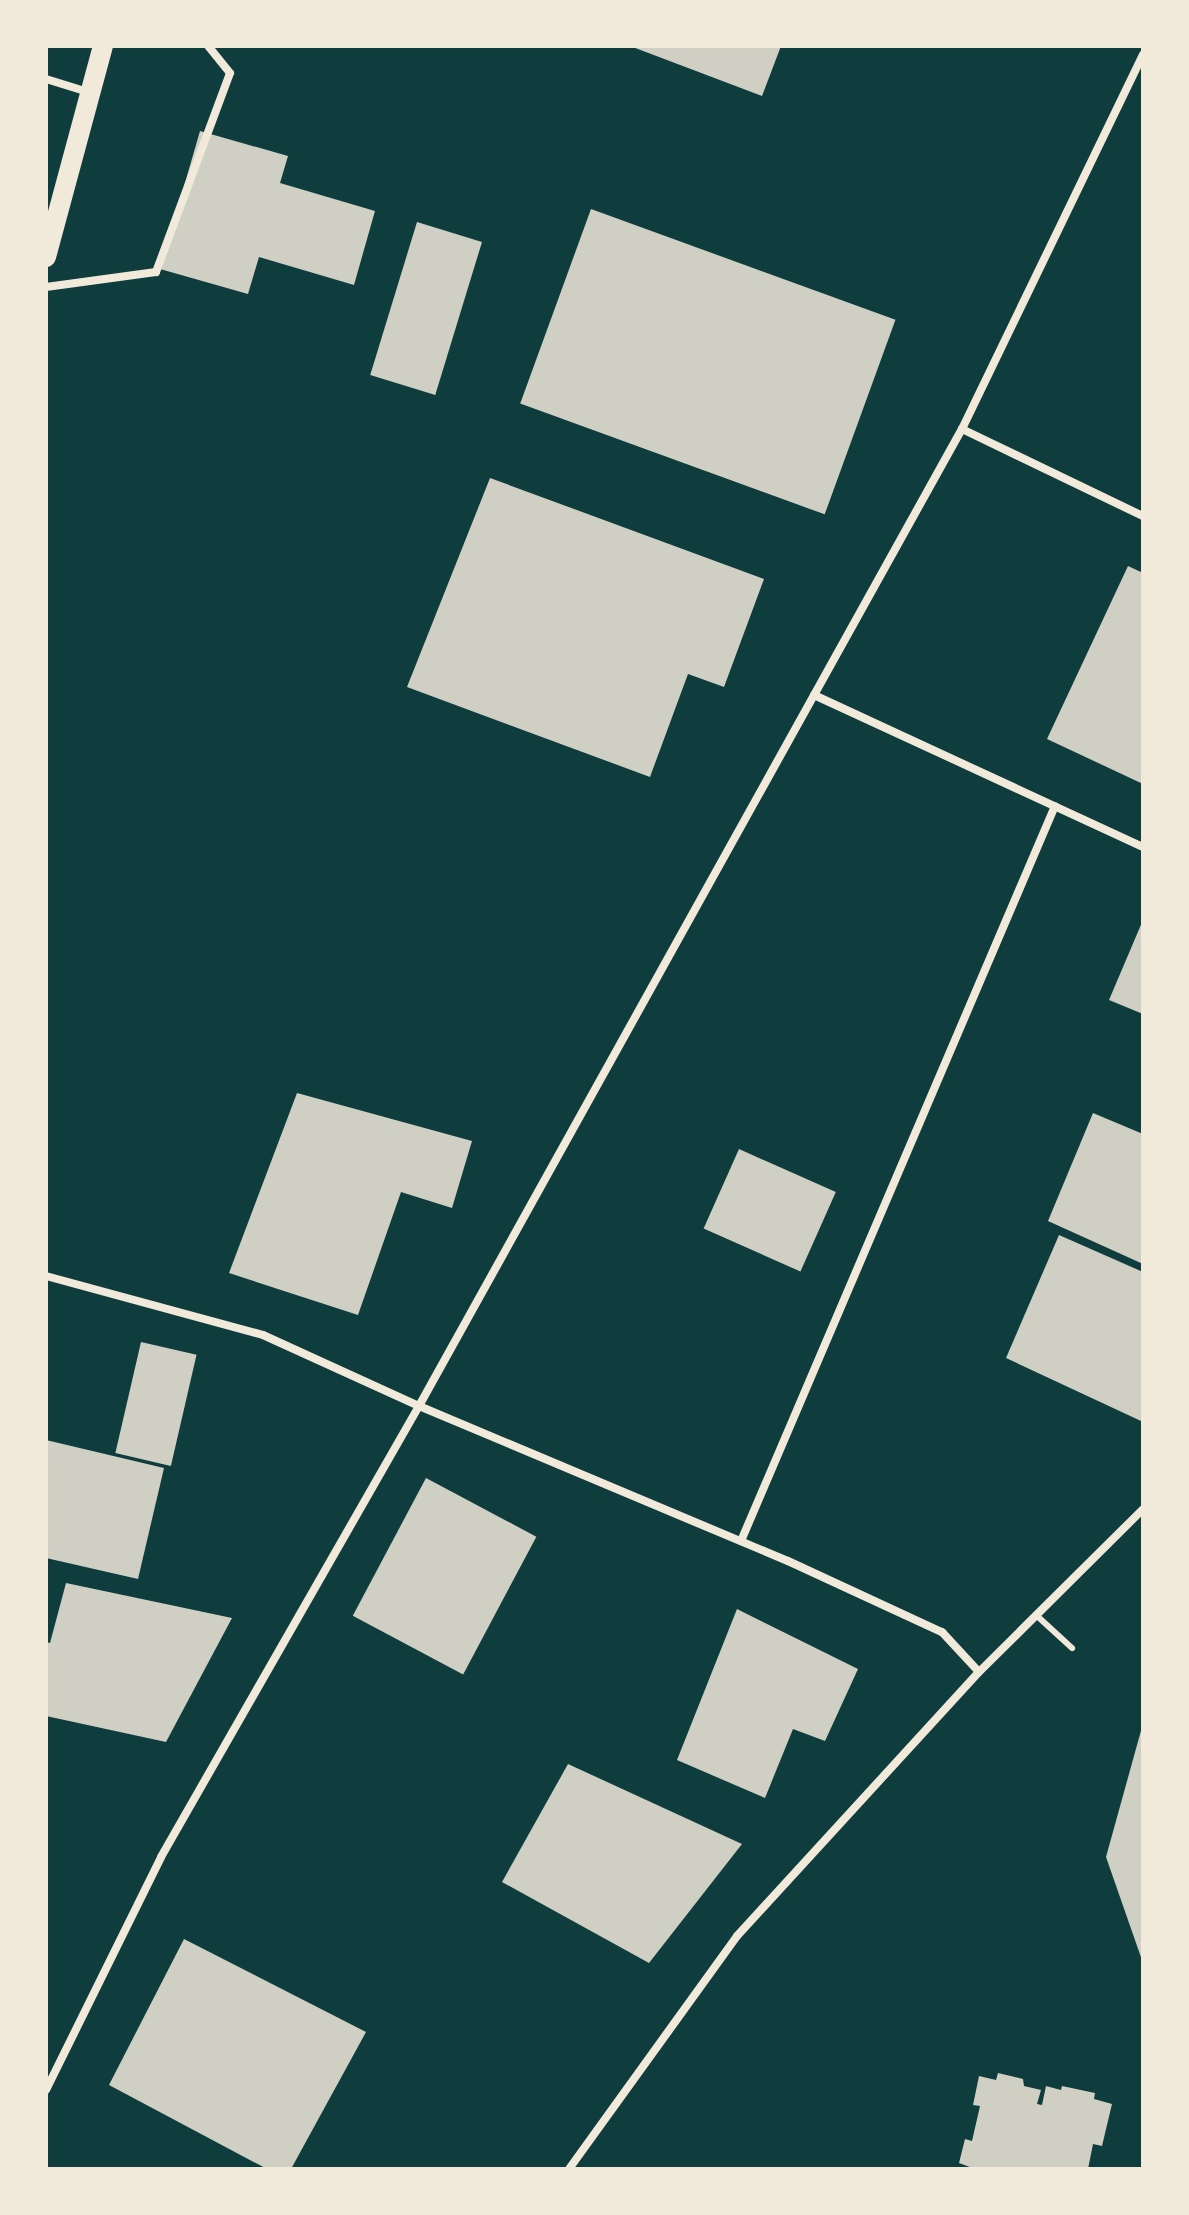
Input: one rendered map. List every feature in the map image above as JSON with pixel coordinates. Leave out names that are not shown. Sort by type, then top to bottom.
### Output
[{"type":"main road","points":[[46,257],[88,92],[103,46]]},
{"type":"street","points":[[46,287],[156,272],[230,73],[208,46]]},
{"type":"street","points":[[46,2090],[161,1857],[419,1406],[962,429],[1143,54]]},
{"type":"street","points":[[46,79],[88,92]]},
{"type":"street","points":[[962,429],[1143,516]]},
{"type":"street","points":[[814,695],[1143,847]]},
{"type":"street","points":[[741,1541],[1055,806]]},
{"type":"street","points":[[46,1276],[263,1335],[419,1406],[741,1541],[942,1632],[979,1672]]},
{"type":"street","points":[[569,2169],[737,1936],[979,1672],[1143,1509]]},
{"type":"lane","points":[[1036,1615],[1072,1648]]},
{"type":"building","points":[[630,46],[781,46],[762,96]]},
{"type":"building","points":[[200,131],[288,156],[280,183],[375,211],[354,285],[259,257],[248,294],[160,269]]},
{"type":"building","points":[[591,209],[895,320],[825,514],[520,404]]},
{"type":"building","points":[[417,222],[482,242],[435,395],[370,375]]},
{"type":"building","points":[[490,478],[764,579],[724,687],[688,674],[650,777],[407,687]]},
{"type":"building","points":[[1128,566],[1143,573],[1143,784],[1047,739]]},
{"type":"building","points":[[1143,920],[1143,1014],[1109,1000]]},
{"type":"building","points":[[297,1093],[472,1141],[452,1208],[401,1192],[358,1315],[229,1273]]},
{"type":"building","points":[[1093,1113],[1143,1134],[1143,1264],[1048,1221]]},
{"type":"building","points":[[739,1149],[836,1192],[800,1272],[704,1228]]},
{"type":"building","points":[[1059,1235],[1143,1272],[1141,1421],[1006,1358]]},
{"type":"building","points":[[141,1342],[197,1355],[171,1466],[115,1453]]},
{"type":"building","points":[[46,1440],[164,1468],[138,1579],[46,1558]]},
{"type":"building","points":[[426,1478],[536,1537],[463,1674],[353,1616]]},
{"type":"building","points":[[66,1583],[232,1618],[166,1742],[46,1716],[46,1642],[50,1643]]},
{"type":"building","points":[[737,1609],[858,1669],[825,1741],[793,1729],[765,1798],[677,1760]]},
{"type":"building","points":[[1143,1727],[1143,1963],[1106,1857]]},
{"type":"building","points":[[568,1764],[742,1844],[649,1963],[502,1882]]},
{"type":"building","points":[[184,1939],[366,2032],[291,2169],[267,2169],[109,2085]]},
{"type":"building","points":[[998,2073],[1023,2079],[1024,2086],[1041,2090],[1037,2104],[1042,2105],[1046,2086],[1061,2090],[1062,2086],[1095,2093],[1094,2099],[1112,2104],[1102,2146],[1093,2144],[1088,2169],[975,2169],[959,2163],[965,2139],[972,2141],[980,2106],[973,2105],[979,2076],[996,2080]]}]
